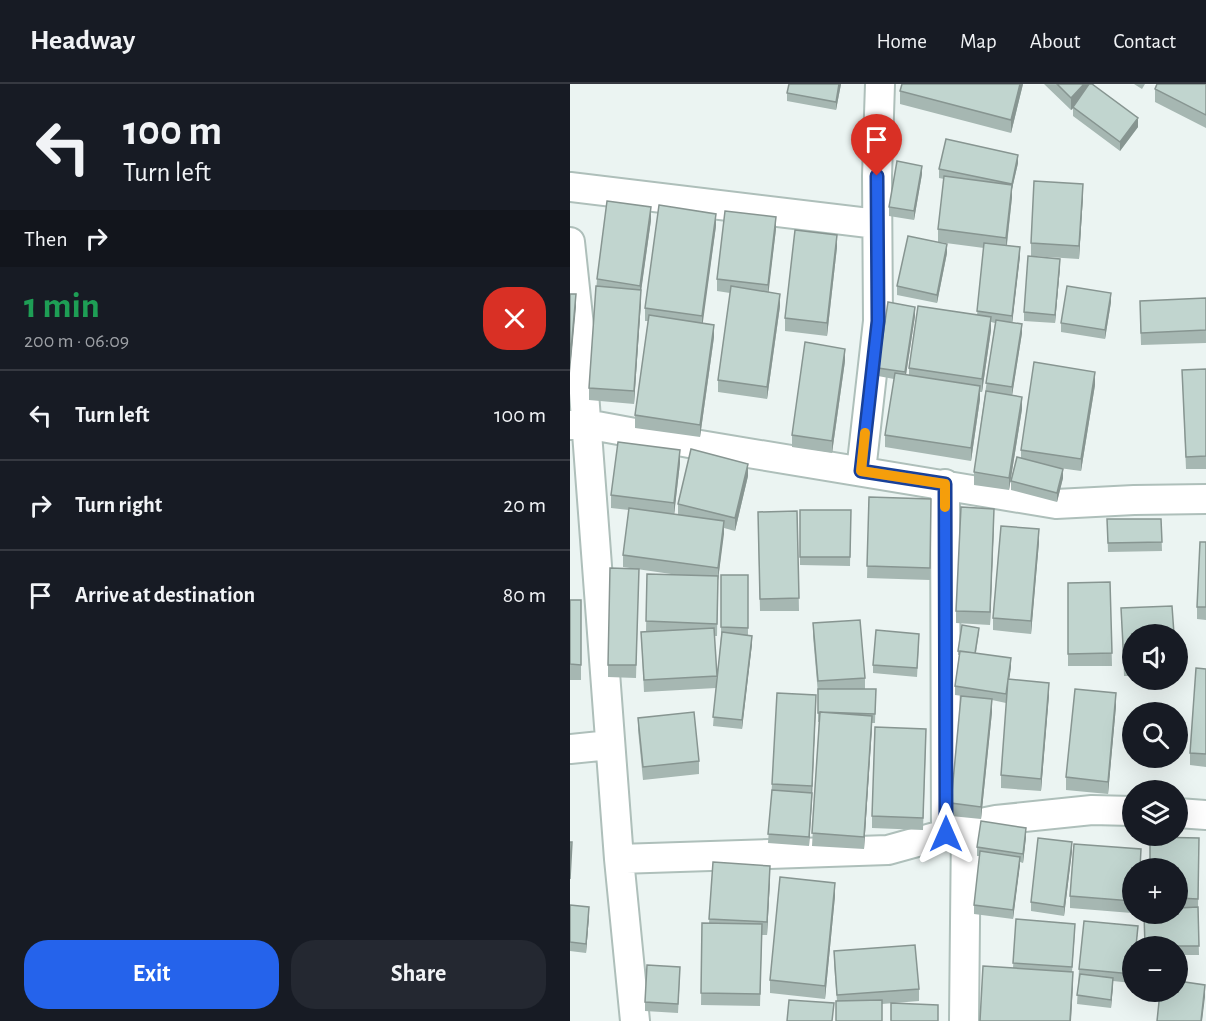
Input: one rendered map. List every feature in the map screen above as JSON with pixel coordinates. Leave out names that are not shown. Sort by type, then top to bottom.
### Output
[{"type":"street","points":[[861,471],[878,321],[877,176],[880,84]]},
{"type":"street","points":[[570,187],[877,224]]},
{"type":"street","points":[[570,242],[578,424],[635,1021]]},
{"type":"street","points":[[578,424],[1056,504],[1206,499]]},
{"type":"street","points":[[945,484],[964,1021]]},
{"type":"street","points":[[570,748],[610,746]]},
{"type":"street","points":[[619,859],[888,850],[956,830],[1008,818],[1082,810],[1122,811]]},
{"type":"street","points":[[1188,814],[1206,815]]},
{"type":"building","points":[[789,84],[839,84],[836,102],[787,93]]},
{"type":"building","points":[[902,84],[1020,84],[1011,120],[900,91]]},
{"type":"building","points":[[1057,84],[1084,84],[1071,98]]},
{"type":"building","points":[[1089,84],[1138,118],[1120,142],[1073,107]]},
{"type":"building","points":[[1157,84],[1206,84],[1206,115],[1155,89]]},
{"type":"building","points":[[946,139],[1018,155],[1012,184],[939,169]]},
{"type":"building","points":[[897,161],[922,166],[914,211],[889,207]]},
{"type":"building","points":[[944,176],[1012,185],[1006,238],[938,229]]},
{"type":"building","points":[[1034,181],[1083,184],[1079,246],[1031,243]]},
{"type":"building","points":[[607,201],[651,207],[640,286],[597,279]]},
{"type":"building","points":[[659,205],[716,214],[702,316],[645,308]]},
{"type":"building","points":[[725,211],[776,217],[768,285],[717,279]]},
{"type":"building","points":[[795,230],[837,235],[827,323],[785,318]]},
{"type":"building","points":[[908,236],[947,244],[937,295],[897,286]]},
{"type":"building","points":[[984,243],[1020,247],[1012,316],[977,311]]},
{"type":"building","points":[[1028,256],[1060,259],[1055,315],[1024,312]]},
{"type":"building","points":[[596,286],[641,290],[634,391],[589,388]]},
{"type":"building","points":[[731,286],[780,294],[767,387],[718,380]]},
{"type":"building","points":[[1067,286],[1111,293],[1105,330],[1061,323]]},
{"type":"building","points":[[570,294],[576,294],[570,361]]},
{"type":"building","points":[[1206,298],[1206,330],[1141,333],[1140,301]]},
{"type":"building","points":[[888,302],[915,307],[905,372],[878,368]]},
{"type":"building","points":[[918,306],[991,317],[982,379],[909,368]]},
{"type":"building","points":[[649,315],[714,325],[700,425],[635,415]]},
{"type":"building","points":[[996,320],[1022,324],[1012,387],[986,383]]},
{"type":"building","points":[[805,342],[845,349],[832,441],[792,435]]},
{"type":"building","points":[[1034,362],[1095,372],[1081,459],[1021,450]]},
{"type":"building","points":[[1206,369],[1206,456],[1186,457],[1182,370]]},
{"type":"building","points":[[895,373],[980,386],[971,448],[885,435]]},
{"type":"building","points":[[986,391],[1022,397],[1009,478],[974,472]]},
{"type":"building","points":[[618,442],[680,450],[674,503],[611,495]]},
{"type":"building","points":[[691,449],[748,464],[735,518],[678,504]]},
{"type":"building","points":[[1017,457],[1063,469],[1057,493],[1011,481]]},
{"type":"building","points":[[869,497],[931,499],[930,568],[867,566]]},
{"type":"building","points":[[961,507],[994,509],[990,612],[956,611]]},
{"type":"building","points":[[629,508],[724,521],[718,568],[623,555]]},
{"type":"building","points":[[800,510],[851,510],[850,557],[800,557]]},
{"type":"building","points":[[797,511],[799,598],[760,599],[758,512]]},
{"type":"building","points":[[1107,519],[1161,519],[1162,542],[1108,543]]},
{"type":"building","points":[[1001,526],[1039,529],[1031,621],[993,618]]},
{"type":"building","points":[[1200,542],[1206,542],[1206,607],[1197,607]]},
{"type":"building","points":[[610,568],[639,569],[636,665],[608,665]]},
{"type":"building","points":[[647,574],[718,576],[717,624],[646,621]]},
{"type":"building","points":[[721,575],[748,575],[748,628],[721,627]]},
{"type":"building","points":[[1110,582],[1112,653],[1068,654],[1068,583]]},
{"type":"building","points":[[570,600],[581,600],[581,665],[570,664]]},
{"type":"building","points":[[1172,606],[1173,624],[1122,624],[1122,627],[1121,608]]},
{"type":"building","points":[[860,620],[865,678],[818,681],[813,623]]},
{"type":"building","points":[[962,625],[979,628],[975,653],[958,651]]},
{"type":"building","points":[[714,628],[717,676],[644,680],[641,632]]},
{"type":"building","points":[[876,630],[919,634],[917,668],[873,665]]},
{"type":"building","points":[[722,632],[752,636],[742,720],[713,717]]},
{"type":"building","points":[[960,651],[1011,658],[1006,694],[955,686]]},
{"type":"building","points":[[1196,668],[1206,669],[1206,754],[1190,753]]},
{"type":"building","points":[[1008,679],[1049,683],[1041,779],[1001,775]]},
{"type":"building","points":[[818,689],[876,689],[875,714],[818,713]]},
{"type":"building","points":[[1075,689],[1116,693],[1108,782],[1066,777]]},
{"type":"building","points":[[777,693],[816,695],[812,786],[772,784]]},
{"type":"building","points":[[961,696],[992,699],[981,807],[951,803]]},
{"type":"building","points":[[694,712],[699,761],[643,767],[638,718]]},
{"type":"building","points":[[820,712],[872,716],[864,837],[812,833]]},
{"type":"building","points":[[875,727],[926,729],[923,818],[872,816]]},
{"type":"building","points":[[772,790],[812,793],[809,837],[768,834]]},
{"type":"building","points":[[981,821],[1026,828],[1023,854],[977,847]]},
{"type":"building","points":[[1038,838],[1072,842],[1064,907],[1031,902]]},
{"type":"building","points":[[1188,838],[1199,838],[1198,899],[1188,898],[1188,858],[1150,858],[1150,846],[1188,846]]},
{"type":"building","points":[[570,842],[572,842],[570,879]]},
{"type":"building","points":[[1074,844],[1141,849],[1141,858],[1122,858],[1122,900],[1070,896]]},
{"type":"building","points":[[980,851],[1020,857],[1013,910],[974,905]]},
{"type":"building","points":[[713,862],[770,866],[767,922],[709,919]]},
{"type":"building","points":[[780,877],[835,883],[825,986],[770,980]]},
{"type":"building","points":[[570,905],[589,907],[586,944],[570,942]]},
{"type":"building","points":[[1198,907],[1199,946],[1188,946],[1188,936],[1145,936],[1144,924],[1188,924],[1188,908]]},
{"type":"building","points":[[1016,919],[1075,924],[1072,967],[1013,963]]},
{"type":"building","points":[[1084,921],[1138,926],[1137,936],[1122,936],[1122,973],[1079,969]]},
{"type":"building","points":[[702,923],[762,924],[760,994],[701,993]]},
{"type":"building","points":[[915,945],[919,989],[837,995],[834,951]]},
{"type":"building","points":[[647,965],[680,967],[678,1004],[645,1002]]},
{"type":"building","points":[[983,966],[1073,972],[1070,1021],[980,1021]]},
{"type":"building","points":[[1080,974],[1113,978],[1111,1000],[1077,995]]},
{"type":"building","points":[[1188,982],[1205,985],[1201,1021],[1157,1021],[1159,1002],[1188,1002]]},
{"type":"building","points":[[789,1000],[834,1003],[832,1021],[787,1021]]},
{"type":"building","points":[[882,1000],[882,1021],[836,1021],[836,1001]]},
{"type":"building","points":[[891,1003],[938,1005],[938,1021],[891,1021]]},
{"type":"slow traffic","points":[[865,433],[861,471],[945,484],[945,507]]},
{"type":"route","points":[[877,176],[878,321],[861,471],[945,484],[946,834]]}]
